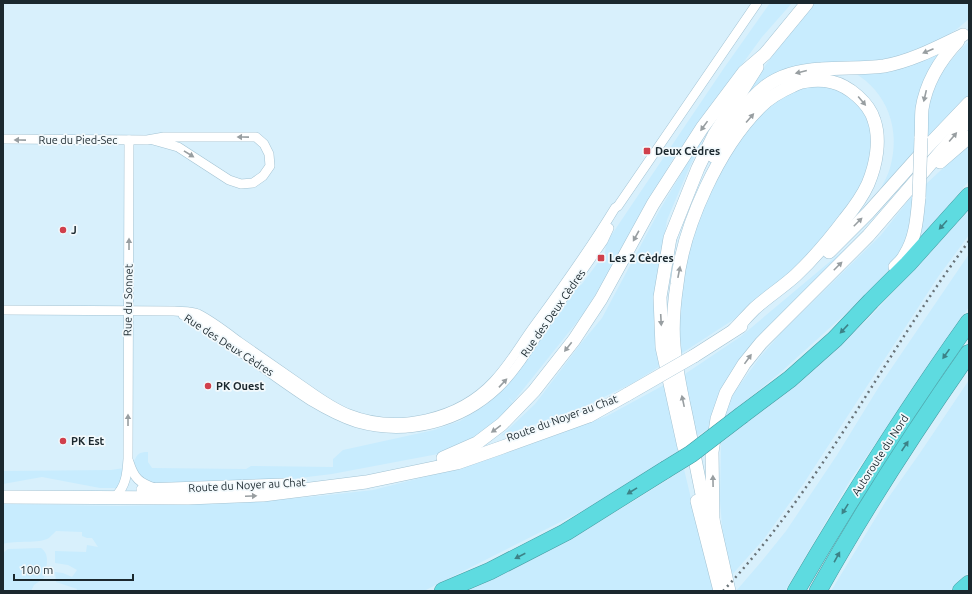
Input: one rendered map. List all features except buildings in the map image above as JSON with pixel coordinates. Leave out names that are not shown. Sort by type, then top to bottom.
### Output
[{"type":"highway","points":[[443,591],[490,571],[566,532],[691,454],[790,379],[835,339],[871,300],[908,264],[969,196]]},
{"type":"highway","name":"Autoroute du Nord","points":[[796,591],[889,439],[969,322]]},
{"type":"highway","name":"Autoroute du Nord","points":[[818,591],[904,449],[969,353]]},
{"type":"highway","points":[[962,591],[969,584]]},
{"type":"street","name":"Rue des Deux Cèdres","points":[[3,310],[129,310],[174,311],[197,314],[220,328],[322,400],[349,414],[363,418],[390,422],[424,419],[438,416],[464,404],[480,394],[494,382],[505,369],[532,329],[566,284],[615,208],[618,206],[757,3]]},
{"type":"street","points":[[720,591],[708,548],[677,418],[662,347],[660,296],[670,238],[698,168],[714,135],[765,54],[807,3]]},
{"type":"street","points":[[667,255],[717,148],[740,113],[767,86],[803,71],[826,68],[884,66],[923,54],[966,33]]},
{"type":"street","points":[[871,300],[905,255],[914,234],[919,197],[922,110],[926,91],[934,74],[947,53],[966,33]]},
{"type":"street","points":[[443,458],[477,443],[502,424],[534,391],[574,340],[616,272],[653,204],[702,128],[744,72],[765,54]]},
{"type":"street","points":[[713,520],[704,504],[678,378],[674,344],[674,311],[677,282],[683,251],[693,220],[715,172],[736,135],[762,105],[778,93],[794,85],[809,81],[834,82],[858,96],[874,118],[876,154],[873,170],[867,187],[855,207],[822,248],[795,276],[755,309],[734,330]]},
{"type":"street","points":[[628,394],[694,356],[792,289],[868,213],[928,146],[969,104]]},
{"type":"street","points":[[729,591],[713,520],[712,452],[717,419],[722,404],[732,384],[744,364],[761,343],[868,236],[969,119]]},
{"type":"street","points":[[164,137],[256,137],[264,144],[269,154],[270,166],[263,176],[253,183],[241,184],[229,180],[178,147],[153,140],[164,137]]},
{"type":"street","points":[[931,164],[938,164],[969,137]]},
{"type":"street","name":"Rue du Pied-Sec","points":[[3,139],[153,140]]},
{"type":"street","name":"Rue du Sonnet","points":[[118,494],[126,479],[128,459],[129,140]]},
{"type":"street","name":"Route du Noyer au Chat","points":[[3,497],[118,494],[158,489],[284,485],[357,476],[443,458],[538,427],[628,394]]},
{"type":"street","name":"Route du Noyer au Chat","points":[[3,489],[188,498],[263,496],[366,482],[457,463],[520,442],[590,416],[628,394]]},
{"type":"street","name":"Rue du Sonnet","points":[[128,459],[133,474],[139,481],[158,489]]},
{"type":"shaded area","points":[[3,3],[969,3],[969,591],[3,591]]},
{"type":"shaded area","points":[[770,3],[792,3],[762,37],[671,162],[638,222],[585,312],[513,402],[508,397],[514,405],[488,430],[461,446],[438,454],[332,474],[283,480],[149,483],[139,475],[134,462],[140,453],[145,452],[148,452],[148,462],[152,468],[246,469],[251,466],[333,467],[333,459],[343,450],[434,430],[460,421],[487,404],[503,390],[570,293],[582,284],[605,253],[606,243],[724,68]]},
{"type":"shaded area","points":[[815,3],[969,3],[969,19],[943,38],[902,55],[866,63],[738,103],[775,52]]},
{"type":"shaded area","points":[[969,41],[969,100],[927,140],[928,109],[933,90],[942,72]]},
{"type":"shaded area","points":[[947,48],[935,66],[916,151],[881,188],[889,171],[893,154],[894,140],[889,113],[875,90],[865,80],[853,72]]},
{"type":"shaded area","points":[[824,85],[853,97],[871,123],[874,141],[865,184],[844,215],[785,278],[750,309],[679,355],[681,274],[707,195],[739,138],[778,96],[795,88]]},
{"type":"shaded area","points":[[701,140],[703,140],[667,220],[658,278],[657,342],[660,366],[633,383],[581,408],[501,436],[535,404],[602,318],[659,211]]},
{"type":"shaded area","points":[[969,144],[969,181],[916,244],[925,185]]},
{"type":"shaded area","points":[[914,193],[910,234],[892,266],[864,297],[781,372],[725,418],[725,409],[736,390],[760,357],[782,332],[881,235]]},
{"type":"shaded area","points":[[969,207],[969,235],[938,277],[804,483],[764,539],[730,577],[723,538],[720,501],[721,443],[815,366],[866,321],[931,252]]},
{"type":"shaded area","points":[[851,244],[750,347],[724,384],[710,428],[695,437],[682,376],[740,337]]},
{"type":"shaded area","points":[[969,254],[969,307],[851,479],[785,591],[736,591],[786,531],[837,455],[880,385]]},
{"type":"shaded area","points":[[969,380],[969,572],[949,591],[831,591],[886,501]]},
{"type":"shaded area","points":[[664,385],[679,451],[642,476],[588,508],[424,591],[76,591],[77,589],[56,582],[55,572],[63,573],[72,577],[77,570],[68,565],[55,563],[55,551],[86,552],[87,545],[98,547],[92,538],[82,536],[82,532],[56,531],[45,540],[3,544],[3,504],[118,506],[239,503],[373,490],[490,459],[607,416]]},
{"type":"shaded area","points":[[124,468],[119,488],[100,488],[42,477],[3,484],[3,471],[111,470]]},
{"type":"shaded area","points":[[684,469],[715,591],[467,591],[523,564],[578,534]]},
{"type":"shaded area","points":[[41,548],[46,554],[47,558],[44,578],[34,585],[31,591],[3,591],[3,553],[8,549]]},
{"type":"railway","points":[[723,591],[758,551],[791,508],[851,420],[908,329],[969,241]]},
{"type":"place","name":"Deux Cèdres","points":[[647,151]]},
{"type":"place","name":"J","points":[[63,230]]},
{"type":"place","name":"Les 2 Cèdres","points":[[601,258]]},
{"type":"place","name":"PK Ouest","points":[[208,386]]},
{"type":"place","name":"PK Est","points":[[63,441]]}]
